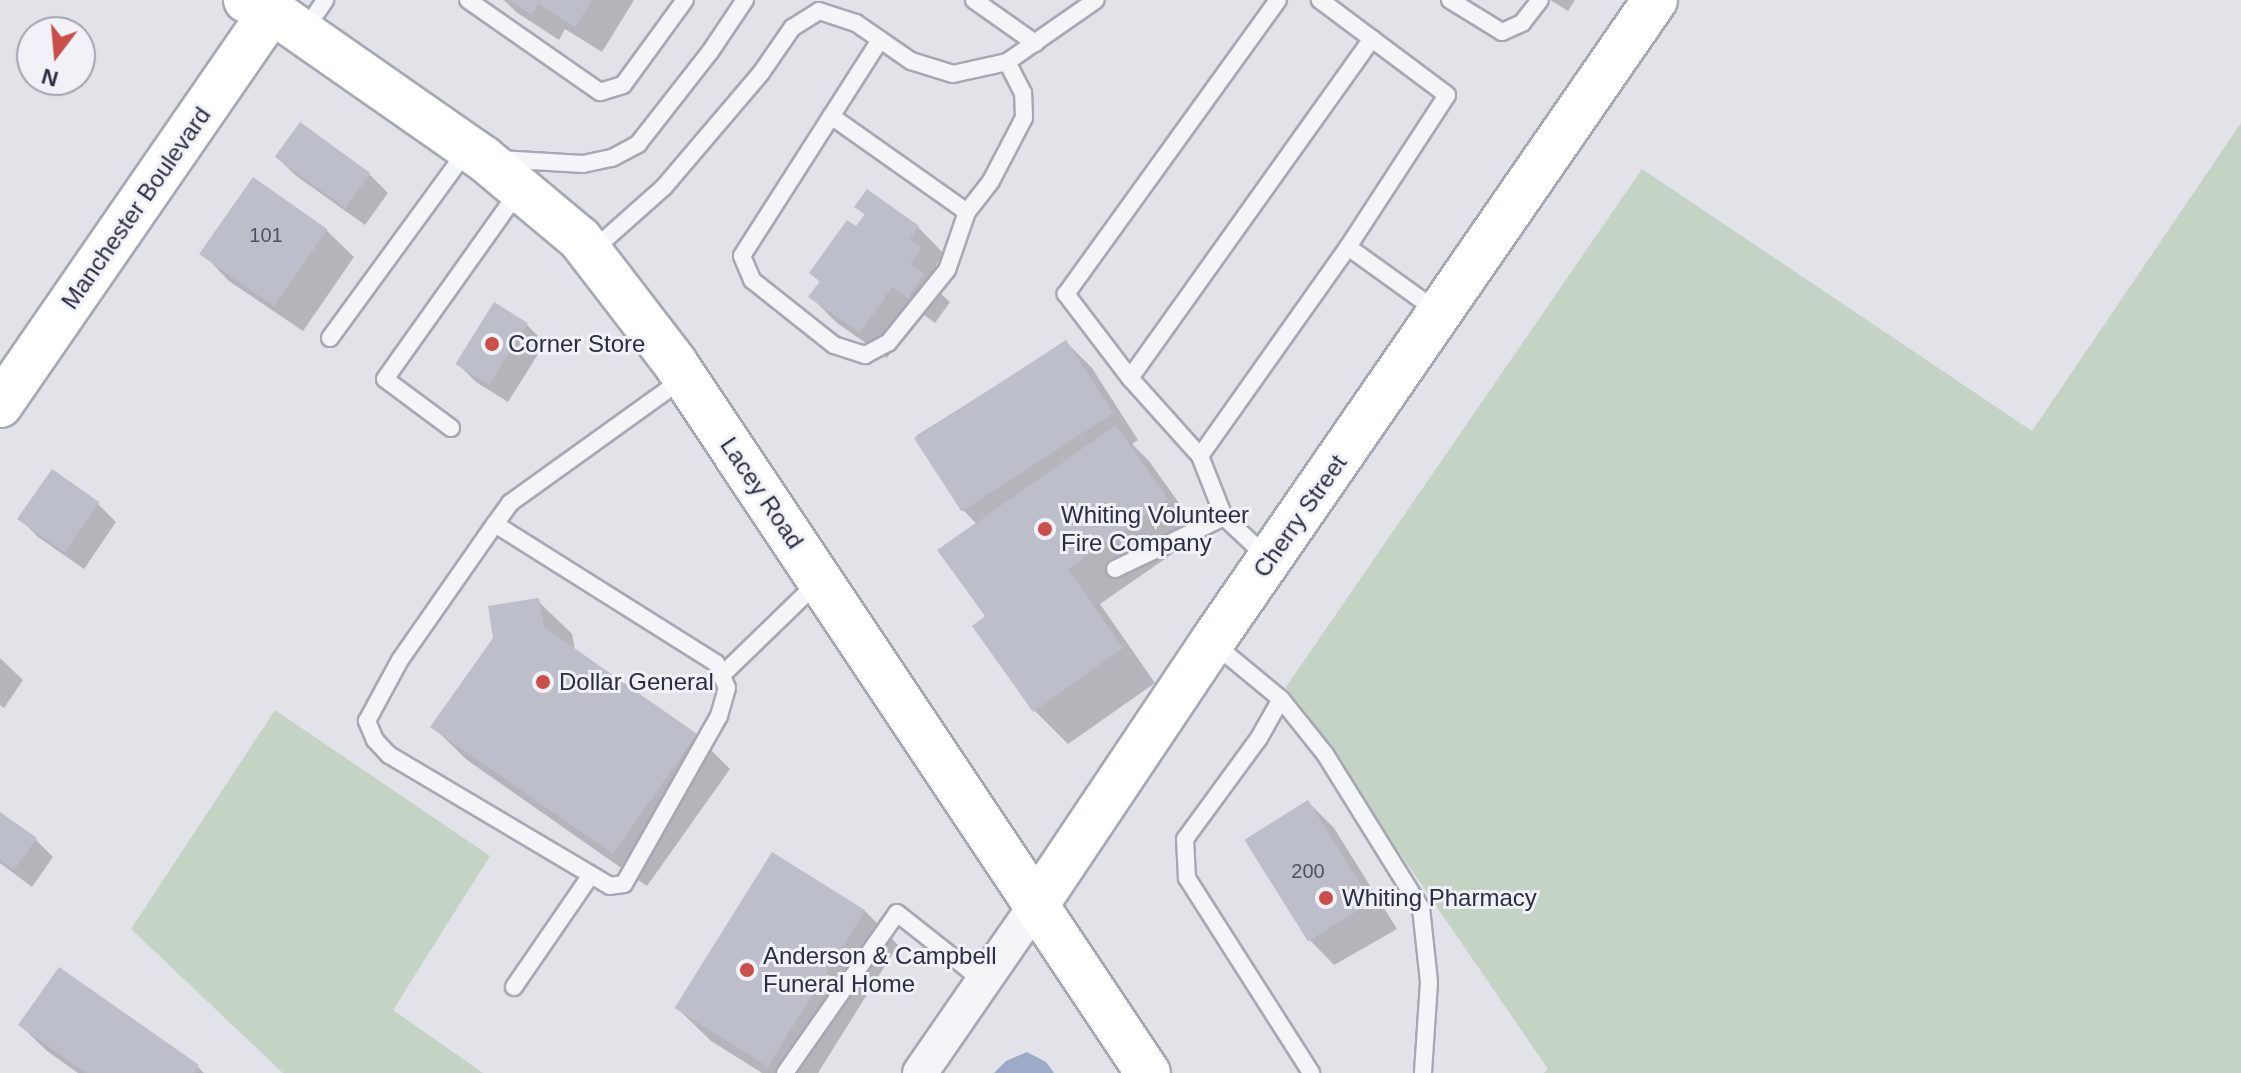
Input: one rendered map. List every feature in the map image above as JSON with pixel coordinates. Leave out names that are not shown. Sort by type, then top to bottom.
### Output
[{"type":"street","name":"Cherry Street","points":[[920,1073],[1212,642],[1655,0]]},
{"type":"street","name":"Lacey Road","points":[[282,8],[521,187],[591,252],[685,377],[1148,1073]]},
{"type":"street","name":"Manchester Boulevard","points":[[0,405],[282,8]]},
{"type":"lane","points":[[468,0],[600,92],[623,85],[685,0]]},
{"type":"lane","points":[[330,338],[476,153],[583,164],[612,158],[638,144],[710,52],[745,0]]},
{"type":"lane","points":[[804,0],[819,11],[856,23],[911,61],[953,74],[1007,62],[1096,0]]},
{"type":"lane","points":[[974,0],[1035,43]]},
{"type":"lane","points":[[1270,560],[1224,517],[1200,456],[1130,378],[1066,294],[1278,0]]},
{"type":"lane","points":[[1200,456],[1348,247],[1447,95],[1320,0]]},
{"type":"lane","points":[[1450,0],[1502,32],[1522,23],[1540,0]]},
{"type":"lane","points":[[591,252],[664,187],[761,73],[792,28],[819,11]]},
{"type":"lane","points":[[1130,378],[1372,39]]},
{"type":"lane","points":[[880,40],[742,256],[752,280],[834,345],[865,355],[888,343],[947,270],[967,212],[991,181],[1024,118],[1023,93],[1007,62]]},
{"type":"lane","points":[[831,116],[967,212]]},
{"type":"lane","points":[[451,428],[385,379],[521,187]]},
{"type":"lane","points":[[1348,247],[1440,313]]},
{"type":"lane","points":[[495,524],[716,663],[727,688],[719,716],[624,884],[610,886],[389,755],[375,740],[367,721],[400,660],[495,524],[510,503],[685,377]]},
{"type":"lane","points":[[1115,569],[1224,517]]},
{"type":"lane","points":[[722,675],[820,580]]},
{"type":"lane","points":[[1212,642],[1281,699],[1325,754],[1421,908],[1429,982],[1423,1073]]},
{"type":"lane","points":[[1281,699],[1259,738],[1185,839],[1187,878],[1311,1073]]},
{"type":"lane","points":[[514,987],[591,875]]},
{"type":"lane","points":[[785,1073],[897,913],[983,981]]},
{"type":"green space","points":[[2241,123],[2241,1073],[1544,1073],[1548,1069],[1286,687],[1642,169],[2032,431]]},
{"type":"green space","points":[[275,710],[490,856],[393,1010],[483,1073],[283,1073],[131,929]]},
{"type":"water","points":[[1027,1052],[1046,1062],[1054,1073],[994,1073],[1006,1061]]},
{"type":"building","points":[[509,0],[592,0],[575,27],[538,4],[532,15]]},
{"type":"building","points":[[300,122],[370,173],[345,208],[275,157]]},
{"type":"building","points":[[253,177],[328,229],[274,306],[199,254]]},
{"type":"building","points":[[867,189],[919,226],[910,239],[922,248],[910,264],[924,274],[908,298],[892,287],[860,333],[808,297],[820,281],[809,273],[847,220],[856,226],[865,214],[854,207]]},
{"type":"building","name":"Corner Store","points":[[494,302],[528,323],[489,385],[455,364]]},
{"type":"building","points":[[1066,340],[1113,413],[962,512],[914,439]]},
{"type":"building","points":[[1116,425],[1168,499],[1068,569],[1123,648],[1033,712],[972,626],[985,616],[937,550]]},
{"type":"building","points":[[52,469],[100,502],[65,552],[17,519]]},
{"type":"building","name":"Dollar General","points":[[539,598],[544,627],[697,734],[613,854],[430,727],[493,638],[488,606]]},
{"type":"building","points":[[1308,800],[1372,902],[1308,942],[1244,840]]},
{"type":"building","points":[[0,812],[37,838],[14,870],[0,860]]},
{"type":"building","points":[[772,852],[865,910],[768,1066],[674,1008]]},
{"type":"building","points":[[59,967],[199,1065],[194,1073],[86,1073],[18,1025]]},
{"type":"place","name":"Corner Store","points":[[492,344]]},
{"type":"place","name":"Whiting Volunteer Fire Company","points":[[1045,529]]},
{"type":"place","name":"Dollar General","points":[[543,682]]},
{"type":"place","name":"Whiting Pharmacy","points":[[1326,898]]},
{"type":"place","name":"Anderson & Campbell Funeral Home","points":[[747,970]]}]
